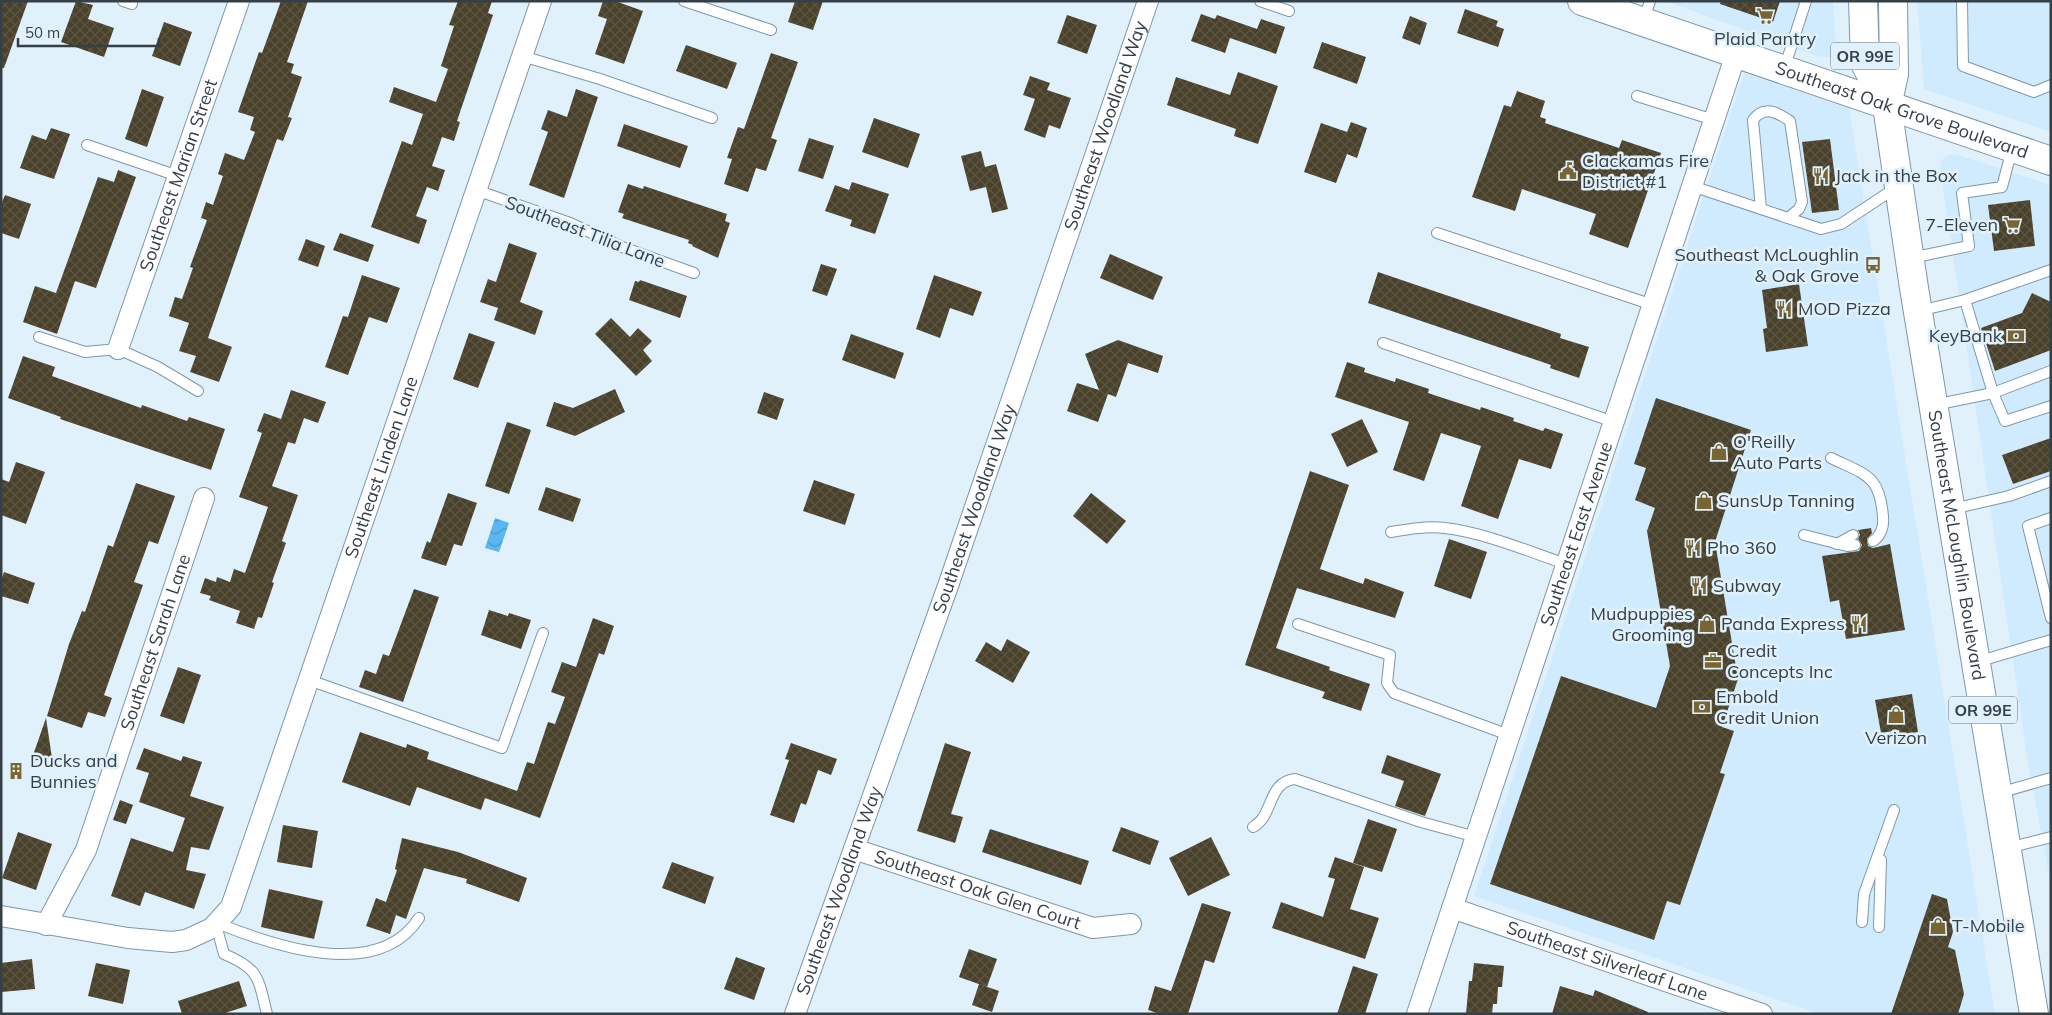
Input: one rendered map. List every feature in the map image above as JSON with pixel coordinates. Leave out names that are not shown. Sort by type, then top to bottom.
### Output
[{"type":"main road","name":"Southeast Oak Grove Boulevard","points":[[1582,1],[1647,12],[1736,54],[2051,161]]},
{"type":"main road","name":"Southeast McLoughlin Boulevard","points":[[1862,1],[1865,63],[1887,106],[1933,405],[2034,1014]]},
{"type":"main road","name":"Southeast McLoughlin Boulevard","points":[[1887,106],[1894,74],[1892,1]]},
{"type":"street","name":"Southeast Marian Street","points":[[118,349],[238,1]]},
{"type":"street","name":"Southeast Linden Lane","points":[[215,925],[231,907],[541,1]]},
{"type":"street","name":"Southeast Woodland Way","points":[[795,1014],[952,573],[1148,1]]},
{"type":"street","name":"Southeast East Avenue","points":[[1417,1014],[1736,54]]},
{"type":"street","name":"Southeast Sarah Lane","points":[[46,925],[86,850],[204,498]]},
{"type":"street","name":"Southeast Oak Glen Court","points":[[854,849],[1092,928],[1131,924]]},
{"type":"street","name":"Southeast Silverleaf Lane","points":[[1452,908],[1748,1012]]},
{"type":"street","points":[[1,916],[152,942],[186,940],[215,925]]},
{"type":"lane","points":[[684,1],[771,30]]},
{"type":"lane","points":[[1260,1],[1290,11]]},
{"type":"lane","points":[[1784,71],[1806,1]]},
{"type":"lane","points":[[1962,1],[1963,66],[2034,92],[2051,85]]},
{"type":"lane","points":[[522,56],[600,79],[712,118]]},
{"type":"lane","points":[[1637,96],[1714,120]]},
{"type":"lane","points":[[1761,209],[1753,120],[1759,112],[1766,110],[1777,113],[1790,121],[1802,202],[1799,209],[1788,218]]},
{"type":"lane","points":[[87,145],[178,176]]},
{"type":"lane","points":[[1910,258],[1969,246],[1962,193],[2002,187],[2012,149]]},
{"type":"lane","points":[[1692,186],[1821,229],[1841,224],[1899,186]]},
{"type":"lane","name":"Southeast Tilia Lane","points":[[476,190],[570,223],[622,247],[694,273]]},
{"type":"lane","points":[[1437,233],[1653,304]]},
{"type":"lane","points":[[1918,311],[1965,300],[2051,270]]},
{"type":"lane","points":[[1965,300],[1993,392],[2006,421],[2051,406]]},
{"type":"lane","points":[[39,336],[85,352],[118,349],[158,368],[198,391]]},
{"type":"lane","points":[[1383,343],[1614,422]]},
{"type":"lane","points":[[1933,405],[1993,392],[2051,371]]},
{"type":"lane","points":[[1831,458],[1867,475],[1879,489],[1882,499],[1882,529],[1872,536]]},
{"type":"lane","points":[[1951,510],[2009,496],[2051,481]]},
{"type":"lane","points":[[2051,518],[2028,526],[2051,618]]},
{"type":"lane","points":[[1392,532],[1418,527],[1444,528],[1467,532],[1566,564]]},
{"type":"lane","points":[[1804,535],[1847,546],[1854,540]]},
{"type":"lane","points":[[1298,624],[1390,655],[1387,668],[1387,683],[1394,694],[1509,735]]},
{"type":"lane","points":[[309,680],[502,748],[543,633]]},
{"type":"lane","points":[[1976,663],[2051,640]]},
{"type":"lane","points":[[1253,827],[1258,824],[1268,810],[1272,796],[1281,783],[1294,778],[1421,822],[1476,837]]},
{"type":"lane","points":[[1997,793],[2051,778]]},
{"type":"lane","points":[[1862,922],[1864,894],[1881,852],[1894,810]]},
{"type":"lane","points":[[2006,848],[2051,837]]},
{"type":"lane","points":[[1880,927],[1881,852]]},
{"type":"lane","points":[[215,925],[286,946],[344,955],[368,952],[392,942],[410,932],[419,918]]},
{"type":"lane","points":[[215,925],[224,954],[244,962],[258,977],[267,1014]]},
{"type":"shaded area","points":[[1665,1],[1833,1],[1836,45],[1831,57],[1819,57]]},
{"type":"shaded area","points":[[1917,1],[2051,1],[2051,132],[1924,89]]},
{"type":"shaded area","points":[[1744,73],[1849,108],[1995,1014],[1819,1014],[1474,896]]},
{"type":"shaded area","points":[[1955,154],[2051,185],[2051,886],[2028,763],[1940,168],[1941,161],[1947,155]]},
{"type":"water","points":[[495,518],[509,523],[499,552],[485,548]]},
{"type":"building","points":[[1,1],[28,1],[4,68],[1,68]]},
{"type":"building","points":[[76,1],[93,5],[88,19],[114,28],[104,57],[61,42]]},
{"type":"building","points":[[281,1],[308,1],[287,62],[294,64],[291,73],[302,77],[288,117],[292,118],[283,141],[277,139],[208,338],[232,347],[219,382],[190,372],[196,356],[179,351],[189,323],[169,316],[175,297],[182,299],[193,268],[190,267],[207,220],[201,218],[206,202],[213,205],[223,176],[218,174],[225,153],[244,160],[255,132],[250,130],[254,117],[238,112],[259,52],[262,53]]},
{"type":"building","points":[[458,1],[492,1],[488,13],[493,15],[457,121],[460,122],[454,141],[442,137],[432,166],[445,170],[438,191],[427,187],[416,216],[427,220],[419,244],[371,227],[402,141],[412,145],[423,114],[389,102],[394,87],[436,102],[448,69],[441,66],[454,26],[449,25]]},
{"type":"building","points":[[603,1],[615,1],[643,11],[624,64],[595,54],[607,19],[598,16]]},
{"type":"building","points":[[795,1],[823,1],[813,30],[788,22]]},
{"type":"building","name":"Plaid Pantry","points":[[1721,1],[1780,1],[1773,22],[1720,4]]},
{"type":"building","points":[[1465,9],[1498,21],[1496,26],[1504,29],[1498,47],[1457,33]]},
{"type":"building","points":[[1201,14],[1215,19],[1217,15],[1257,29],[1261,19],[1285,27],[1276,54],[1230,38],[1225,53],[1191,41]]},
{"type":"building","points":[[1067,15],[1097,25],[1087,54],[1057,43]]},
{"type":"building","points":[[1410,16],[1427,23],[1420,45],[1402,38]]},
{"type":"building","points":[[164,22],[192,32],[180,66],[152,56]]},
{"type":"building","points":[[1322,42],[1366,57],[1357,84],[1313,68]]},
{"type":"building","points":[[686,45],[737,63],[727,89],[676,71]]},
{"type":"building","points":[[771,53],[798,62],[771,138],[777,140],[766,171],[756,168],[748,192],[724,184],[732,159],[727,158],[738,127],[744,129]]},
{"type":"building","points":[[1238,72],[1278,86],[1258,144],[1234,136],[1236,129],[1167,105],[1176,77],[1230,95]]},
{"type":"building","points":[[1030,76],[1050,83],[1047,90],[1071,98],[1060,129],[1049,125],[1045,138],[1024,130],[1035,99],[1023,95]]},
{"type":"building","points":[[142,89],[164,97],[147,147],[125,139]]},
{"type":"building","points":[[576,89],[598,97],[564,198],[529,185],[548,132],[541,129],[548,110],[567,117]]},
{"type":"building","name":"Clackamas Fire District #1","points":[[1517,91],[1545,101],[1540,117],[1546,119],[1545,123],[1619,148],[1622,140],[1661,153],[1628,248],[1589,234],[1596,214],[1522,189],[1515,211],[1472,197],[1504,105],[1511,107]]},
{"type":"building","points":[[874,118],[920,134],[908,168],[862,152]]},
{"type":"building","points":[[1351,122],[1367,128],[1357,158],[1347,154],[1336,183],[1304,172],[1321,123],[1347,132]]},
{"type":"building","points":[[624,124],[688,146],[680,168],[617,146]]},
{"type":"building","points":[[51,128],[70,134],[54,179],[20,168],[32,135],[46,140]]},
{"type":"building","points":[[809,138],[834,146],[823,179],[798,171]]},
{"type":"building","name":"Jack in the Box","points":[[1830,139],[1839,210],[1812,213],[1802,142]]},
{"type":"building","points":[[981,151],[985,167],[996,164],[1008,209],[992,213],[986,187],[970,191],[961,156]]},
{"type":"building","points":[[118,170],[136,177],[96,288],[75,281],[57,334],[23,322],[35,286],[56,293],[98,177],[114,182]]},
{"type":"building","points":[[852,182],[889,194],[875,234],[850,226],[852,220],[825,211],[835,185],[849,190]]},
{"type":"building","points":[[628,184],[643,189],[644,186],[727,214],[725,221],[730,223],[718,258],[692,246],[688,243],[689,240],[622,218],[624,214],[618,212]]},
{"type":"building","points":[[5,195],[31,204],[19,239],[1,233],[1,205]]},
{"type":"building","name":"7-Eleven","points":[[2030,200],[2035,246],[1994,251],[1988,205]]},
{"type":"building","points":[[340,233],[374,245],[368,262],[333,250]]},
{"type":"building","points":[[306,239],[325,246],[318,267],[298,260]]},
{"type":"building","points":[[509,243],[537,253],[520,302],[543,311],[535,335],[494,320],[498,308],[480,302],[488,279],[496,282]]},
{"type":"building","points":[[1110,254],[1163,277],[1153,300],[1100,278]]},
{"type":"building","points":[[821,264],[837,269],[827,296],[812,291]]},
{"type":"building","points":[[1378,272],[1561,334],[1560,338],[1589,347],[1579,378],[1550,368],[1551,365],[1368,303]]},
{"type":"building","points":[[362,275],[400,288],[387,323],[369,317],[348,375],[325,367],[343,316],[348,317]]},
{"type":"building","points":[[934,275],[982,292],[973,316],[950,308],[940,338],[916,329]]},
{"type":"building","points":[[640,280],[687,296],[680,318],[629,300],[635,281],[639,282]]},
{"type":"building","name":"MOD Pizza","points":[[1799,284],[1808,346],[1766,352],[1763,329],[1767,328],[1762,290]]},
{"type":"building","name":"KeyBank","points":[[2032,293],[2051,302],[2051,350],[1995,371],[1981,328],[2022,313]]},
{"type":"building","points":[[611,318],[630,337],[638,328],[652,341],[643,350],[652,361],[636,376],[595,334]]},
{"type":"building","points":[[469,333],[495,342],[478,388],[453,379]]},
{"type":"building","points":[[851,334],[904,353],[895,379],[842,360]]},
{"type":"building","points":[[1118,340],[1163,356],[1158,373],[1128,363],[1116,397],[1108,394],[1098,422],[1067,411],[1077,383],[1099,390],[1085,354]]},
{"type":"building","points":[[23,356],[55,367],[52,376],[141,408],[142,405],[187,421],[189,417],[225,429],[211,470],[60,419],[61,417],[8,398]]},
{"type":"building","points":[[1347,362],[1365,368],[1364,372],[1395,382],[1396,378],[1429,389],[1428,393],[1480,410],[1481,407],[1514,418],[1513,421],[1543,431],[1545,428],[1563,434],[1551,469],[1519,459],[1498,519],[1461,506],[1481,446],[1441,433],[1424,481],[1393,470],[1409,422],[1335,397]]},
{"type":"building","points":[[615,389],[625,412],[575,436],[546,426],[554,402],[573,408]]},
{"type":"building","points":[[291,390],[326,402],[318,423],[304,418],[295,444],[288,442],[272,486],[298,495],[282,541],[286,543],[272,582],[274,583],[262,618],[258,617],[254,629],[236,623],[240,611],[209,600],[211,596],[200,593],[205,578],[216,582],[217,577],[230,582],[234,569],[245,573],[268,507],[239,497],[262,433],[257,431],[264,413],[281,419]]},
{"type":"building","points":[[764,392],[784,399],[777,420],[757,413]]},
{"type":"building","points":[[1656,398],[1751,430],[1715,542],[1738,679],[1722,727],[1734,731],[1720,773],[1725,774],[1680,905],[1667,901],[1654,940],[1490,884],[1561,676],[1656,708],[1670,666],[1647,531],[1655,508],[1635,500],[1646,468],[1634,464]]},
{"type":"building","points":[[1362,419],[1378,452],[1347,467],[1331,434]]},
{"type":"building","points":[[507,422],[531,430],[509,494],[485,486]]},
{"type":"building","points":[[2051,438],[2051,471],[2013,484],[2002,455]]},
{"type":"building","points":[[16,462],[45,472],[26,524],[1,515],[1,479],[9,482]]},
{"type":"building","points":[[1310,471],[1349,485],[1320,569],[1363,584],[1365,578],[1404,592],[1395,618],[1297,588],[1276,648],[1330,667],[1329,670],[1370,684],[1361,711],[1322,698],[1325,692],[1245,665]]},
{"type":"building","points":[[814,480],[855,494],[845,525],[803,511]]},
{"type":"building","points":[[136,483],[175,496],[158,544],[149,541],[134,582],[143,585],[104,695],[112,698],[105,717],[88,712],[82,728],[47,716],[69,644],[82,611],[85,612],[108,545],[113,547]]},
{"type":"building","points":[[546,487],[581,499],[573,522],[538,510]]},
{"type":"building","points":[[448,493],[477,503],[462,546],[454,544],[446,566],[421,558],[427,541],[430,543]]},
{"type":"building","points":[[1091,493],[1126,521],[1107,544],[1073,516]]},
{"type":"building","points":[[1871,528],[1872,533],[1867,539],[1868,546],[1873,548],[1890,544],[1905,630],[1846,639],[1839,600],[1830,602],[1822,556],[1859,551],[1862,545],[1858,539],[1860,535],[1858,530]]},
{"type":"building","points":[[1449,539],[1487,552],[1471,599],[1434,586]]},
{"type":"building","points":[[4,572],[35,583],[28,604],[1,596],[1,580]]},
{"type":"building","points":[[414,589],[439,597],[403,702],[359,687],[365,670],[376,674],[383,654],[389,656]]},
{"type":"building","points":[[489,610],[508,616],[509,613],[531,620],[521,649],[481,635]]},
{"type":"building","points":[[593,618],[614,626],[604,655],[599,653],[540,818],[485,798],[481,810],[417,787],[410,806],[342,782],[360,732],[406,748],[407,744],[429,752],[427,759],[517,791],[527,762],[534,764],[548,722],[555,724],[565,697],[551,692],[562,662],[576,667]]},
{"type":"building","points":[[1007,639],[1030,652],[1013,683],[975,661],[986,642],[1001,651]]},
{"type":"building","points":[[178,667],[201,675],[184,724],[160,716]]},
{"type":"building","name":"Verizon","points":[[1912,694],[1918,732],[1900,735],[1899,730],[1881,733],[1875,700]]},
{"type":"building","points":[[46,718],[52,758],[31,761]]},
{"type":"building","points":[[791,743],[837,759],[831,775],[818,770],[806,805],[801,803],[794,823],[770,815],[789,760],[785,759]]},
{"type":"building","points":[[945,743],[971,752],[951,814],[963,817],[955,843],[917,831]]},
{"type":"building","points":[[144,748],[181,761],[183,756],[202,762],[190,796],[224,807],[209,850],[191,847],[186,870],[206,874],[194,909],[145,892],[140,906],[111,896],[131,838],[173,852],[185,818],[139,802],[149,773],[136,769]]},
{"type":"building","points":[[1387,755],[1441,774],[1425,816],[1395,806],[1404,781],[1381,773]]},
{"type":"building","points":[[120,800],[133,805],[126,824],[113,820]]},
{"type":"building","points":[[1368,819],[1397,829],[1382,872],[1353,863]]},
{"type":"building","points":[[283,825],[318,831],[312,868],[277,862]]},
{"type":"building","points":[[1121,827],[1159,841],[1150,865],[1112,851]]},
{"type":"building","points":[[990,829],[1089,861],[1081,885],[982,852]]},
{"type":"building","points":[[18,832],[52,844],[36,890],[2,878]]},
{"type":"building","points":[[1211,837],[1230,875],[1188,896],[1169,858]]},
{"type":"building","points":[[402,838],[458,852],[527,878],[519,902],[466,883],[467,879],[424,868],[406,919],[396,915],[390,934],[366,926],[376,898],[386,902],[397,870],[395,869]]},
{"type":"building","points":[[1335,857],[1364,867],[1350,909],[1379,918],[1365,959],[1272,928],[1281,902],[1323,917],[1335,879],[1328,877]]},
{"type":"building","points":[[672,862],[714,877],[705,904],[662,888]]},
{"type":"building","points":[[269,889],[323,901],[314,939],[261,927]]},
{"type":"building","points":[[1932,894],[1947,899],[1953,932],[1948,947],[1955,950],[1964,994],[1958,1014],[1891,1014]]},
{"type":"building","points":[[1202,903],[1231,912],[1214,963],[1205,960],[1188,1014],[1160,1014],[1148,1010],[1155,986],[1171,991]]},
{"type":"building","points":[[969,949],[997,959],[987,987],[959,977]]},
{"type":"building","points":[[736,957],[765,968],[754,1000],[724,989]]},
{"type":"building","points":[[32,959],[35,989],[1,992],[1,963]]},
{"type":"building","points":[[96,963],[130,970],[123,1004],[88,996]]},
{"type":"building","points":[[1474,963],[1504,966],[1502,987],[1498,987],[1497,1004],[1493,1004],[1492,1014],[1466,1014],[1469,981],[1472,981]]},
{"type":"building","points":[[1353,966],[1378,974],[1365,1014],[1337,1014]]},
{"type":"building","points":[[239,981],[247,1006],[222,1014],[182,1014],[178,1001]]},
{"type":"building","points":[[979,984],[999,991],[992,1012],[972,1005]]},
{"type":"building","points":[[1560,986],[1593,996],[1595,990],[1648,1012],[1648,1014],[1552,1014]]},
{"type":"place","name":"Plaid Pantry","points":[[1765,16]]},
{"type":"place","name":"Clackamas Fire District #1","points":[[1568,171]]},
{"type":"place","name":"Jack in the Box","points":[[1821,176]]},
{"type":"place","name":"7-Eleven","points":[[2012,225]]},
{"type":"place","name":"Southeast McLoughlin & Oak Grove","points":[[1873,265]]},
{"type":"place","name":"MOD Pizza","points":[[1784,309]]},
{"type":"place","name":"KeyBank","points":[[2016,336]]},
{"type":"place","name":"O'Reilly Auto Parts","points":[[1719,452]]},
{"type":"place","name":"SunsUp Tanning","points":[[1704,501]]},
{"type":"place","name":"Pho 360","points":[[1693,548]]},
{"type":"place","name":"Subway","points":[[1699,586]]},
{"type":"place","name":"Mudpuppies Grooming","points":[[1707,624]]},
{"type":"place","name":"Panda Express","points":[[1859,624]]},
{"type":"place","name":"Credit Concepts Inc","points":[[1713,661]]},
{"type":"place","name":"Embold Credit Union","points":[[1702,707]]},
{"type":"place","name":"Verizon","points":[[1896,715]]},
{"type":"place","name":"Ducks and Bunnies","points":[[16,771]]},
{"type":"place","name":"T-Mobile","points":[[1938,926]]}]
